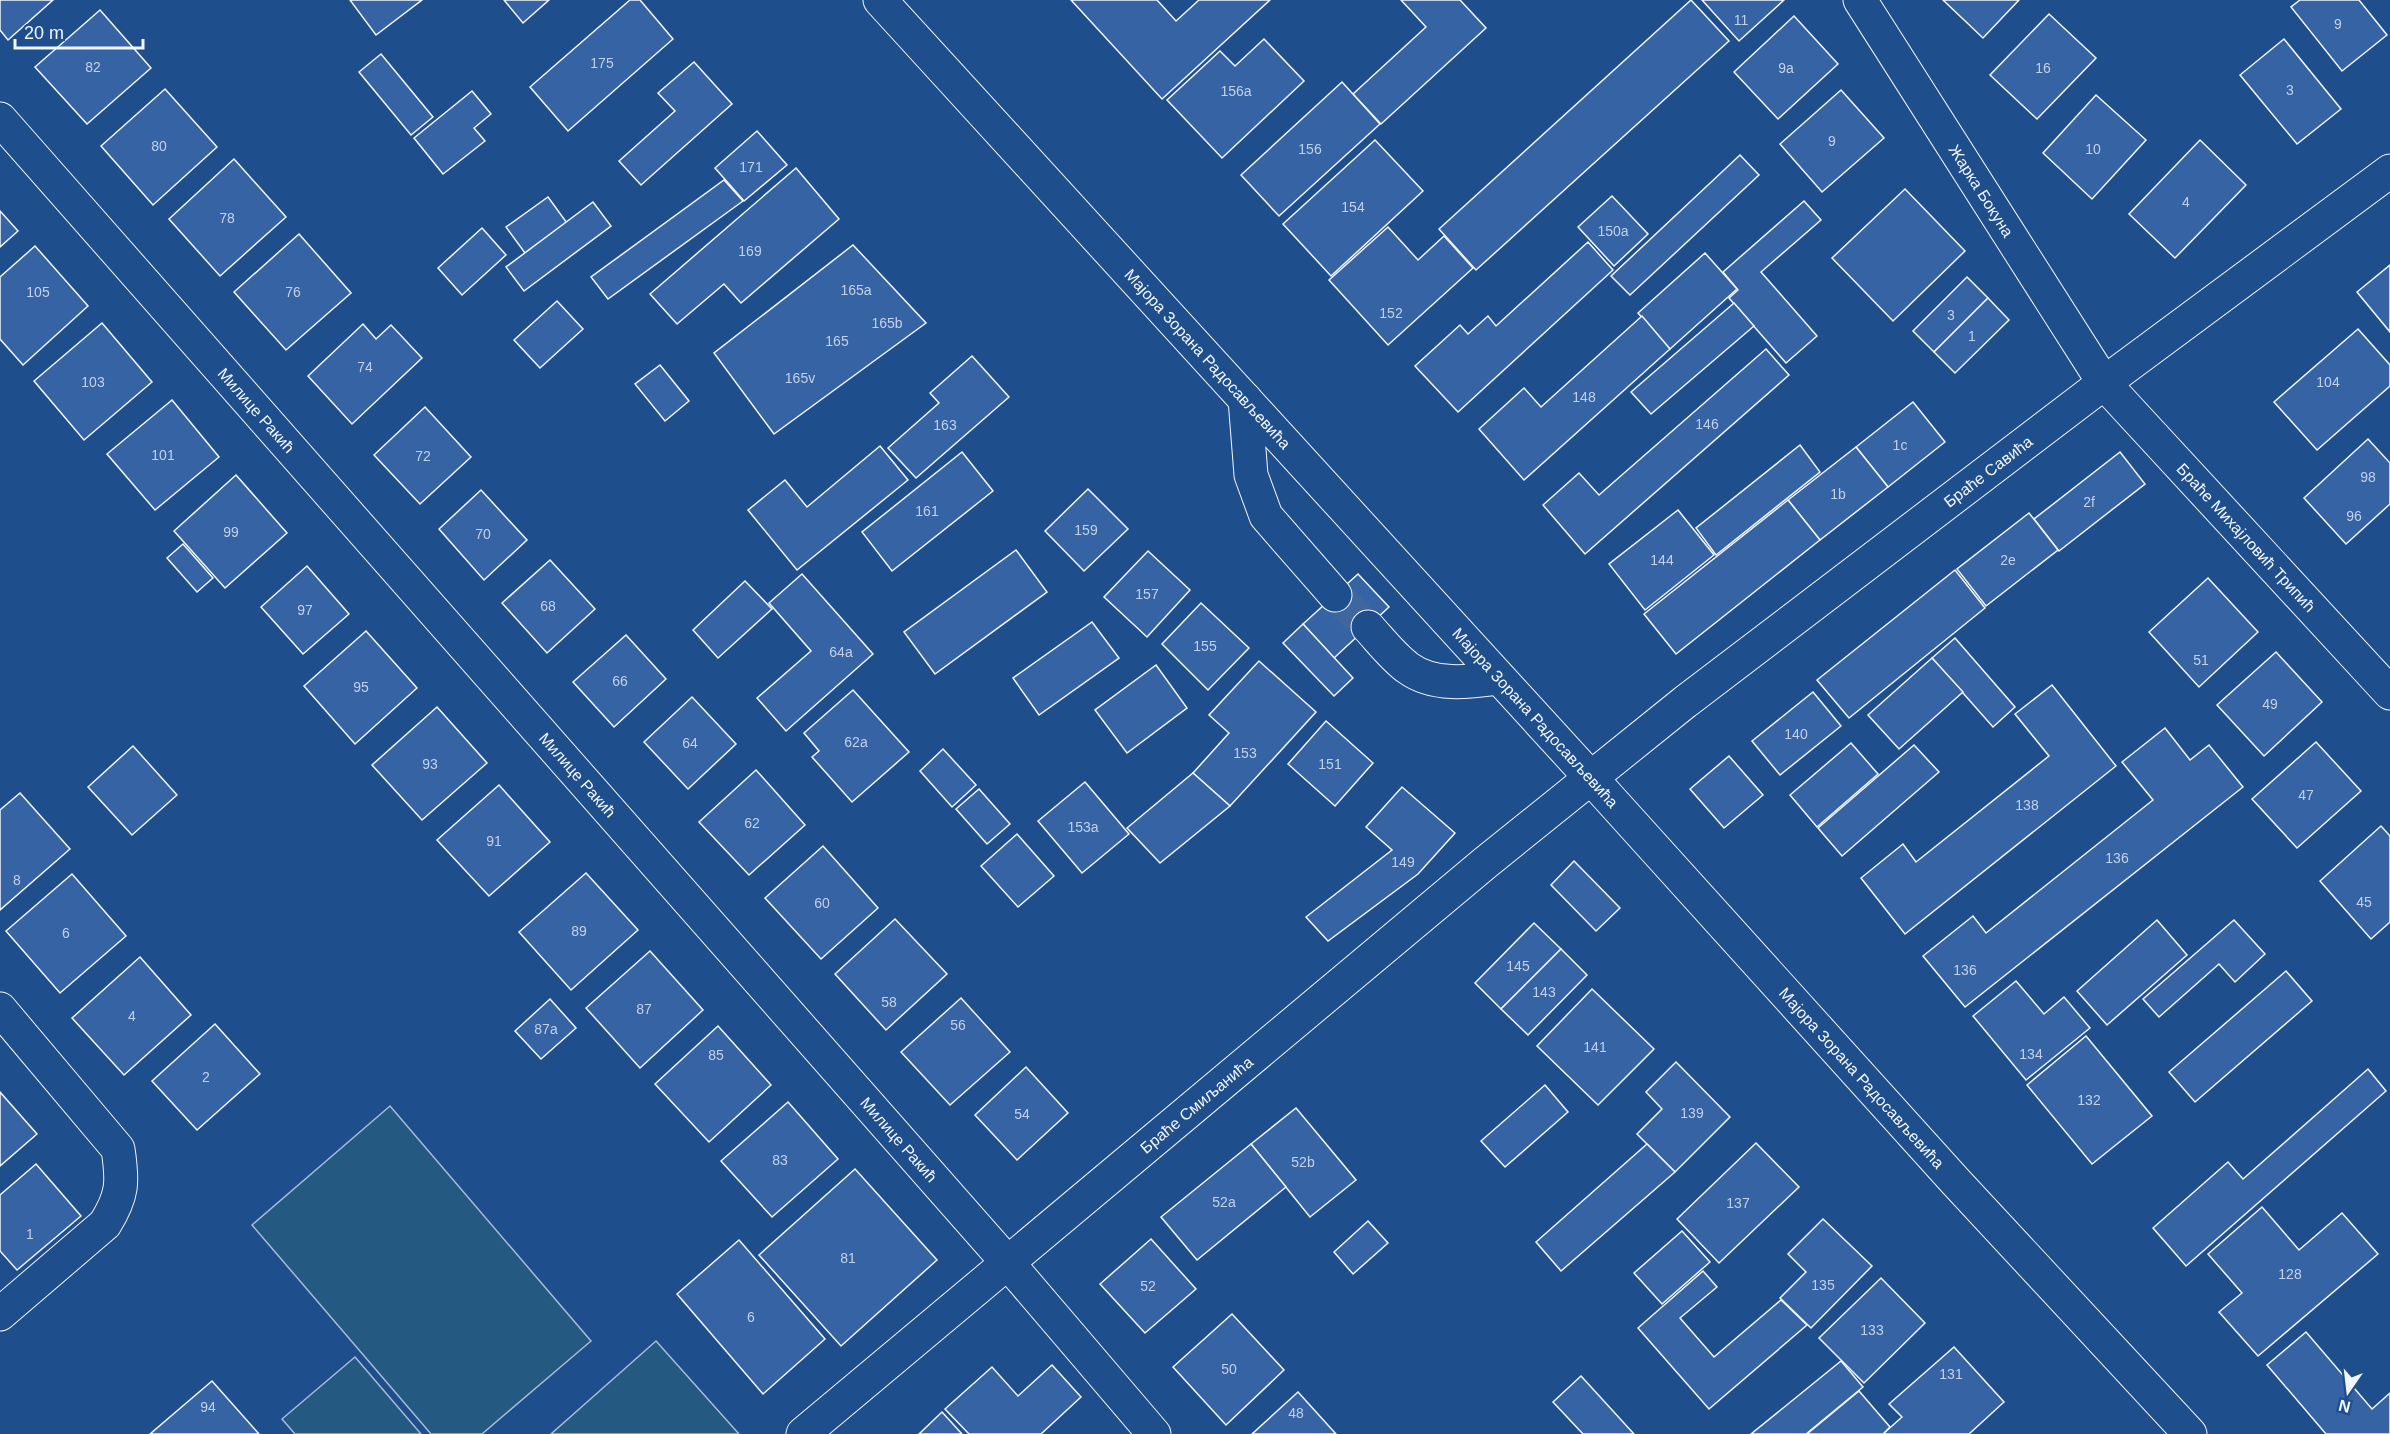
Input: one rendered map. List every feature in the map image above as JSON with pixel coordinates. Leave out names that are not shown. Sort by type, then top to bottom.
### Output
[{"type":"street","name":"Мајора Зорана Радосављевића","points":[[880,0],[1591,778],[1956,1182],[2190,1434]]},
{"type":"street","name":"Жарка Бокуна","points":[[1860,0],[2104,383]]},
{"type":"street","name":"Милице Ракић","points":[[0,119],[1008,1263],[1154,1434]]},
{"type":"street","name":"Браће Савића","points":[[1591,778],[1684,702],[2104,383],[2390,171]]},
{"type":"street","name":"Браће Михајловић Трипић","points":[[2104,383],[2390,693]]},
{"type":"street","points":[[1245,399],[1251,475],[1266,516],[1335,595]]},
{"type":"street","points":[[1368,627],[1408,668],[1428,676],[1444,681],[1472,682],[1499,678]]},
{"type":"street","name":"Браће Смиљанића","points":[[803,1434],[1485,863],[1591,778]]},
{"type":"street","points":[[0,1009],[118,1149],[123,1178],[116,1205],[105,1224],[0,1314]]},
{"type":"shaded area","points":[[390,1106],[591,1341],[482,1434],[431,1434],[252,1225]]},
{"type":"shaded area","points":[[656,1341],[739,1434],[551,1434]]},
{"type":"shaded area","points":[[355,1357],[421,1434],[295,1434],[282,1419]]},
{"type":"building","points":[[0,0],[53,0],[8,40],[0,30]]},
{"type":"building","points":[[350,0],[422,0],[376,35]]},
{"type":"building","points":[[504,0],[549,0],[523,23]]},
{"type":"building","points":[[630,0],[640,0],[673,39],[568,131],[530,87]]},
{"type":"building","points":[[1071,0],[1157,0],[1176,21],[1199,0],[1270,0],[1162,99]]},
{"type":"building","points":[[1401,0],[1460,0],[1486,28],[1381,124],[1353,94],[1426,27]]},
{"type":"building","points":[[1691,0],[1729,41],[1476,270],[1439,229]]},
{"type":"building","points":[[1702,0],[1784,0],[1739,41]]},
{"type":"building","points":[[1943,0],[2019,0],[1983,38]]},
{"type":"building","points":[[2300,0],[2359,0],[2387,35],[2342,71],[2291,7]]},
{"type":"building","points":[[100,10],[151,68],[87,124],[35,67]]},
{"type":"building","points":[[2049,14],[2096,58],[2037,119],[1990,75]]},
{"type":"building","points":[[1794,16],[1838,64],[1778,119],[1734,72]]},
{"type":"building","points":[[1264,39],[1304,81],[1222,158],[1167,100],[1220,51],[1235,66]]},
{"type":"building","points":[[2284,39],[2341,109],[2297,144],[2240,75]]},
{"type":"building","points":[[381,54],[433,117],[411,135],[359,72]]},
{"type":"building","points":[[694,62],[732,104],[641,185],[619,161],[675,111],[658,93]]},
{"type":"building","points":[[1342,82],[1380,124],[1279,216],[1241,175]]},
{"type":"building","points":[[165,89],[217,147],[153,205],[101,146]]},
{"type":"building","points":[[1841,90],[1884,138],[1822,192],[1780,144]]},
{"type":"building","points":[[472,91],[491,114],[474,128],[485,141],[443,174],[414,138]]},
{"type":"building","points":[[2096,95],[2146,140],[2092,199],[2043,153]]},
{"type":"building","points":[[757,131],[787,165],[744,201],[715,168]]},
{"type":"building","points":[[1375,140],[1423,191],[1331,276],[1283,224]]},
{"type":"building","points":[[2200,140],[2246,185],[2175,258],[2129,214]]},
{"type":"building","points":[[1740,155],[1759,175],[1630,295],[1611,276]]},
{"type":"building","points":[[234,159],[286,217],[220,276],[169,219]]},
{"type":"building","points":[[796,168],[839,219],[741,303],[724,284],[677,324],[650,294]]},
{"type":"building","points":[[724,180],[743,201],[608,299],[591,277]]},
{"type":"building","points":[[1905,189],[1965,251],[1893,321],[1832,258]]},
{"type":"building","points":[[1612,196],[1648,234],[1614,266],[1578,227]]},
{"type":"building","points":[[548,197],[567,223],[525,253],[506,227]]},
{"type":"building","points":[[1804,201],[1821,220],[1761,272],[1817,336],[1786,363],[1729,298],[1738,290],[1723,272]]},
{"type":"building","points":[[593,202],[611,226],[524,291],[506,267]]},
{"type":"building","points":[[0,211],[18,231],[0,247]]},
{"type":"building","points":[[1388,227],[1418,260],[1444,236],[1473,268],[1388,345],[1329,280]]},
{"type":"building","points":[[482,228],[506,255],[462,295],[438,268]]},
{"type":"building","points":[[299,234],[351,293],[286,350],[234,292]]},
{"type":"building","points":[[1588,242],[1613,270],[1458,412],[1415,366],[1460,325],[1468,334],[1488,316],[1496,326]]},
{"type":"building","points":[[853,245],[926,323],[774,434],[714,353]]},
{"type":"building","points":[[35,246],[88,306],[23,365],[0,339],[0,277]]},
{"type":"building","points":[[1705,253],[1737,289],[1670,349],[1638,313]]},
{"type":"building","points":[[2390,265],[2390,332],[2357,292]]},
{"type":"building","points":[[1967,277],[1988,298],[1934,352],[1913,331]]},
{"type":"building","points":[[1988,298],[2009,320],[1955,373],[1934,352]]},
{"type":"building","points":[[557,301],[583,329],[540,368],[514,340]]},
{"type":"building","points":[[1734,303],[1754,326],[1651,414],[1631,392]]},
{"type":"building","points":[[1642,316],[1670,349],[1524,480],[1479,429],[1524,388],[1541,407]]},
{"type":"building","points":[[102,323],[152,382],[84,440],[34,381]]},
{"type":"building","points":[[363,324],[376,339],[391,325],[422,358],[352,424],[308,376]]},
{"type":"building","points":[[2358,329],[2390,365],[2390,386],[2317,450],[2274,402]]},
{"type":"building","points":[[1766,349],[1789,375],[1585,554],[1543,505],[1579,473],[1599,495]]},
{"type":"building","points":[[972,356],[1009,397],[916,478],[888,448],[939,403],[930,393]]},
{"type":"building","points":[[660,365],[689,401],[665,421],[635,384]]},
{"type":"building","points":[[172,400],[219,457],[155,510],[107,454]]},
{"type":"building","points":[[1913,402],[1945,442],[1888,487],[1856,447]]},
{"type":"building","points":[[425,407],[471,457],[420,504],[374,455]]},
{"type":"building","points":[[2368,439],[2390,463],[2390,504],[2346,544],[2304,498]]},
{"type":"building","points":[[1800,445],[1820,472],[1716,555],[1696,528]]},
{"type":"building","points":[[880,446],[908,480],[797,570],[748,510],[785,480],[807,507]]},
{"type":"building","points":[[1856,447],[1888,487],[1820,540],[1788,500]]},
{"type":"building","points":[[962,452],[993,491],[892,571],[862,532]]},
{"type":"building","points":[[2120,452],[2145,484],[2059,551],[2034,519]]},
{"type":"building","points":[[236,475],[287,533],[225,588],[174,531]]},
{"type":"building","points":[[1088,489],[1128,529],[1084,571],[1045,531]]},
{"type":"building","points":[[481,490],[527,540],[484,580],[439,529]]},
{"type":"building","points":[[1788,500],[1820,540],[1676,654],[1644,614]]},
{"type":"building","points":[[1678,510],[1714,555],[1645,610],[1609,564]]},
{"type":"building","points":[[2029,513],[2058,550],[1986,606],[1957,569]]},
{"type":"building","points":[[183,544],[213,578],[197,592],[167,558]]},
{"type":"building","points":[[1016,550],[1047,592],[935,674],[904,632]]},
{"type":"building","points":[[1148,551],[1190,590],[1147,637],[1104,597]]},
{"type":"building","points":[[550,560],[595,609],[547,653],[502,603]]},
{"type":"building","points":[[307,566],[349,614],[303,654],[261,607]]},
{"type":"building","points":[[1955,570],[1985,608],[1849,718],[1817,680]]},
{"type":"building","points":[[802,574],[873,654],[786,731],[757,698],[811,651],[769,603]]},
{"type":"building","points":[[1358,574],[1389,607],[1334,658],[1303,624]]},
{"type":"building","points":[[2208,578],[2258,632],[2199,687],[2149,632]]},
{"type":"building","points":[[745,581],[772,609],[718,658],[693,630]]},
{"type":"building","points":[[1201,603],[1249,648],[1208,690],[1162,644]]},
{"type":"building","points":[[1092,622],[1119,658],[1039,715],[1013,678]]},
{"type":"building","points":[[1303,624],[1353,678],[1334,696],[1283,643]]},
{"type":"building","points":[[366,631],[417,688],[355,744],[304,686]]},
{"type":"building","points":[[626,635],[666,679],[614,727],[573,682]]},
{"type":"building","points":[[1955,638],[2015,707],[1993,727],[1932,658]]},
{"type":"building","points":[[2276,652],[2322,702],[2264,756],[2217,705]]},
{"type":"building","points":[[1932,658],[1963,692],[1899,749],[1868,715]]},
{"type":"building","points":[[1259,661],[1316,712],[1230,806],[1193,773],[1229,733],[1209,715]]},
{"type":"building","points":[[1156,665],[1187,708],[1127,753],[1095,710]]},
{"type":"building","points":[[2052,685],[2116,766],[1905,934],[1861,878],[1903,844],[1916,862],[2049,756],[2015,714]]},
{"type":"building","points":[[853,690],[909,752],[852,802],[812,757],[819,751],[804,733]]},
{"type":"building","points":[[1813,692],[1841,726],[1780,775],[1752,741]]},
{"type":"building","points":[[692,697],[736,744],[688,789],[644,742]]},
{"type":"building","points":[[437,707],[487,763],[422,820],[372,765]]},
{"type":"building","points":[[1326,721],[1373,763],[1335,806],[1288,764]]},
{"type":"building","points":[[2165,728],[2190,760],[2209,745],[2243,787],[1965,1007],[1923,956],[1973,916],[1986,933],[2153,800],[2122,762]]},
{"type":"building","points":[[2316,742],[2361,791],[2297,848],[2252,799]]},
{"type":"building","points":[[1851,743],[1878,774],[1817,827],[1790,795]]},
{"type":"building","points":[[1914,745],[1939,772],[1842,856],[1818,828]]},
{"type":"building","points":[[133,746],[177,795],[132,835],[88,787]]},
{"type":"building","points":[[943,749],[976,785],[952,807],[920,771]]},
{"type":"building","points":[[1729,756],[1763,795],[1724,828],[1690,789]]},
{"type":"building","points":[[756,770],[805,825],[749,875],[699,822]]},
{"type":"building","points":[[1193,773],[1230,806],[1160,863],[1127,828]]},
{"type":"building","points":[[1085,782],[1129,834],[1082,873],[1038,821]]},
{"type":"building","points":[[499,785],[550,842],[489,896],[437,840]]},
{"type":"building","points":[[1402,787],[1455,833],[1418,874],[1328,941],[1306,917],[1392,850],[1366,827]]},
{"type":"building","points":[[979,789],[1010,824],[987,844],[956,809]]},
{"type":"building","points":[[20,793],[70,849],[0,910],[0,810]]},
{"type":"building","points":[[2381,826],[2390,836],[2390,922],[2371,939],[2320,881]]},
{"type":"building","points":[[1017,834],[1054,876],[1018,907],[981,866]]},
{"type":"building","points":[[823,846],[878,908],[821,959],[765,898]]},
{"type":"building","points":[[1574,861],[1620,908],[1596,931],[1551,885]]},
{"type":"building","points":[[586,873],[638,930],[571,990],[519,932]]},
{"type":"building","points":[[72,874],[126,936],[60,993],[6,931]]},
{"type":"building","points":[[895,919],[947,974],[886,1030],[835,974]]},
{"type":"building","points":[[2157,920],[2187,955],[2107,1025],[2077,991]]},
{"type":"building","points":[[2234,920],[2265,954],[2235,982],[2219,964],[2159,1017],[2143,999]]},
{"type":"building","points":[[1534,923],[1561,949],[1501,1009],[1475,983]]},
{"type":"building","points":[[1561,949],[1587,975],[1528,1035],[1501,1009]]},
{"type":"building","points":[[650,951],[703,1010],[640,1068],[586,1008]]},
{"type":"building","points":[[140,957],[191,1015],[124,1075],[72,1018]]},
{"type":"building","points":[[2286,971],[2312,1001],[2195,1102],[2169,1072]]},
{"type":"building","points":[[2016,981],[2044,1014],[2064,997],[2090,1028],[2026,1080],[1973,1016]]},
{"type":"building","points":[[1592,989],[1654,1049],[1598,1105],[1537,1046]]},
{"type":"building","points":[[961,998],[1010,1052],[950,1105],[901,1052]]},
{"type":"building","points":[[550,999],[576,1028],[541,1059],[515,1031]]},
{"type":"building","points":[[215,1024],[260,1074],[197,1130],[152,1081]]},
{"type":"building","points":[[718,1026],[771,1085],[709,1142],[655,1084]]},
{"type":"building","points":[[2086,1036],[2152,1116],[2092,1164],[2027,1085]]},
{"type":"building","points":[[1676,1062],[1730,1117],[1675,1172],[1637,1134],[1662,1109],[1646,1092]]},
{"type":"building","points":[[1026,1067],[1068,1113],[1017,1160],[975,1115]]},
{"type":"building","points":[[2368,1069],[2386,1091],[2186,1266],[2153,1228],[2228,1162],[2243,1179]]},
{"type":"building","points":[[1545,1085],[1568,1112],[1505,1167],[1481,1141]]},
{"type":"building","points":[[0,1092],[37,1134],[0,1166]]},
{"type":"building","points":[[788,1102],[838,1159],[772,1217],[721,1161]]},
{"type":"building","points":[[1296,1108],[1356,1180],[1310,1217],[1251,1144]]},
{"type":"building","points":[[1756,1143],[1799,1187],[1719,1263],[1677,1219]]},
{"type":"building","points":[[1251,1144],[1286,1187],[1197,1260],[1161,1217]]},
{"type":"building","points":[[1647,1144],[1675,1172],[1561,1271],[1536,1242]]},
{"type":"building","points":[[36,1164],[81,1216],[17,1270],[0,1251],[0,1195]]},
{"type":"building","points":[[855,1169],[937,1260],[841,1346],[759,1255]]},
{"type":"building","points":[[2262,1207],[2299,1250],[2342,1213],[2378,1254],[2258,1356],[2219,1312],[2242,1293],[2208,1254]]},
{"type":"building","points":[[1823,1219],[1872,1266],[1811,1328],[1780,1298],[1806,1272],[1788,1254]]},
{"type":"building","points":[[1368,1221],[1388,1243],[1353,1274],[1334,1252]]},
{"type":"building","points":[[1682,1231],[1710,1262],[1662,1304],[1634,1273]]},
{"type":"building","points":[[1151,1239],[1196,1289],[1145,1333],[1100,1284]]},
{"type":"building","points":[[739,1240],[825,1339],[763,1394],[677,1294]]},
{"type":"building","points":[[1703,1271],[1717,1287],[1680,1318],[1714,1357],[1781,1300],[1807,1325],[1709,1409],[1638,1328]]},
{"type":"building","points":[[1881,1278],[1925,1323],[1864,1383],[1819,1338]]},
{"type":"building","points":[[1232,1314],[1284,1370],[1226,1425],[1173,1367]]},
{"type":"building","points":[[2306,1332],[2372,1409],[2390,1393],[2390,1434],[2326,1434],[2267,1365]]},
{"type":"building","points":[[1954,1347],[2004,1402],[1969,1434],[1883,1434],[1902,1417],[1889,1404]]},
{"type":"building","points":[[1841,1361],[1863,1387],[1806,1434],[1751,1434]]},
{"type":"building","points":[[1052,1365],[1081,1397],[1041,1434],[969,1434],[945,1409],[992,1367],[1018,1396]]},
{"type":"building","points":[[1581,1376],[1634,1434],[1583,1434],[1553,1402]]},
{"type":"building","points":[[212,1381],[259,1434],[150,1434]]},
{"type":"building","points":[[1859,1391],[1890,1427],[1883,1434],[1807,1434]]},
{"type":"building","points":[[1298,1392],[1336,1434],[1252,1434]]},
{"type":"building","points":[[942,1412],[962,1434],[919,1434]]},
{"type":"tunnel","points":[[1335,595],[1368,627]]}]
